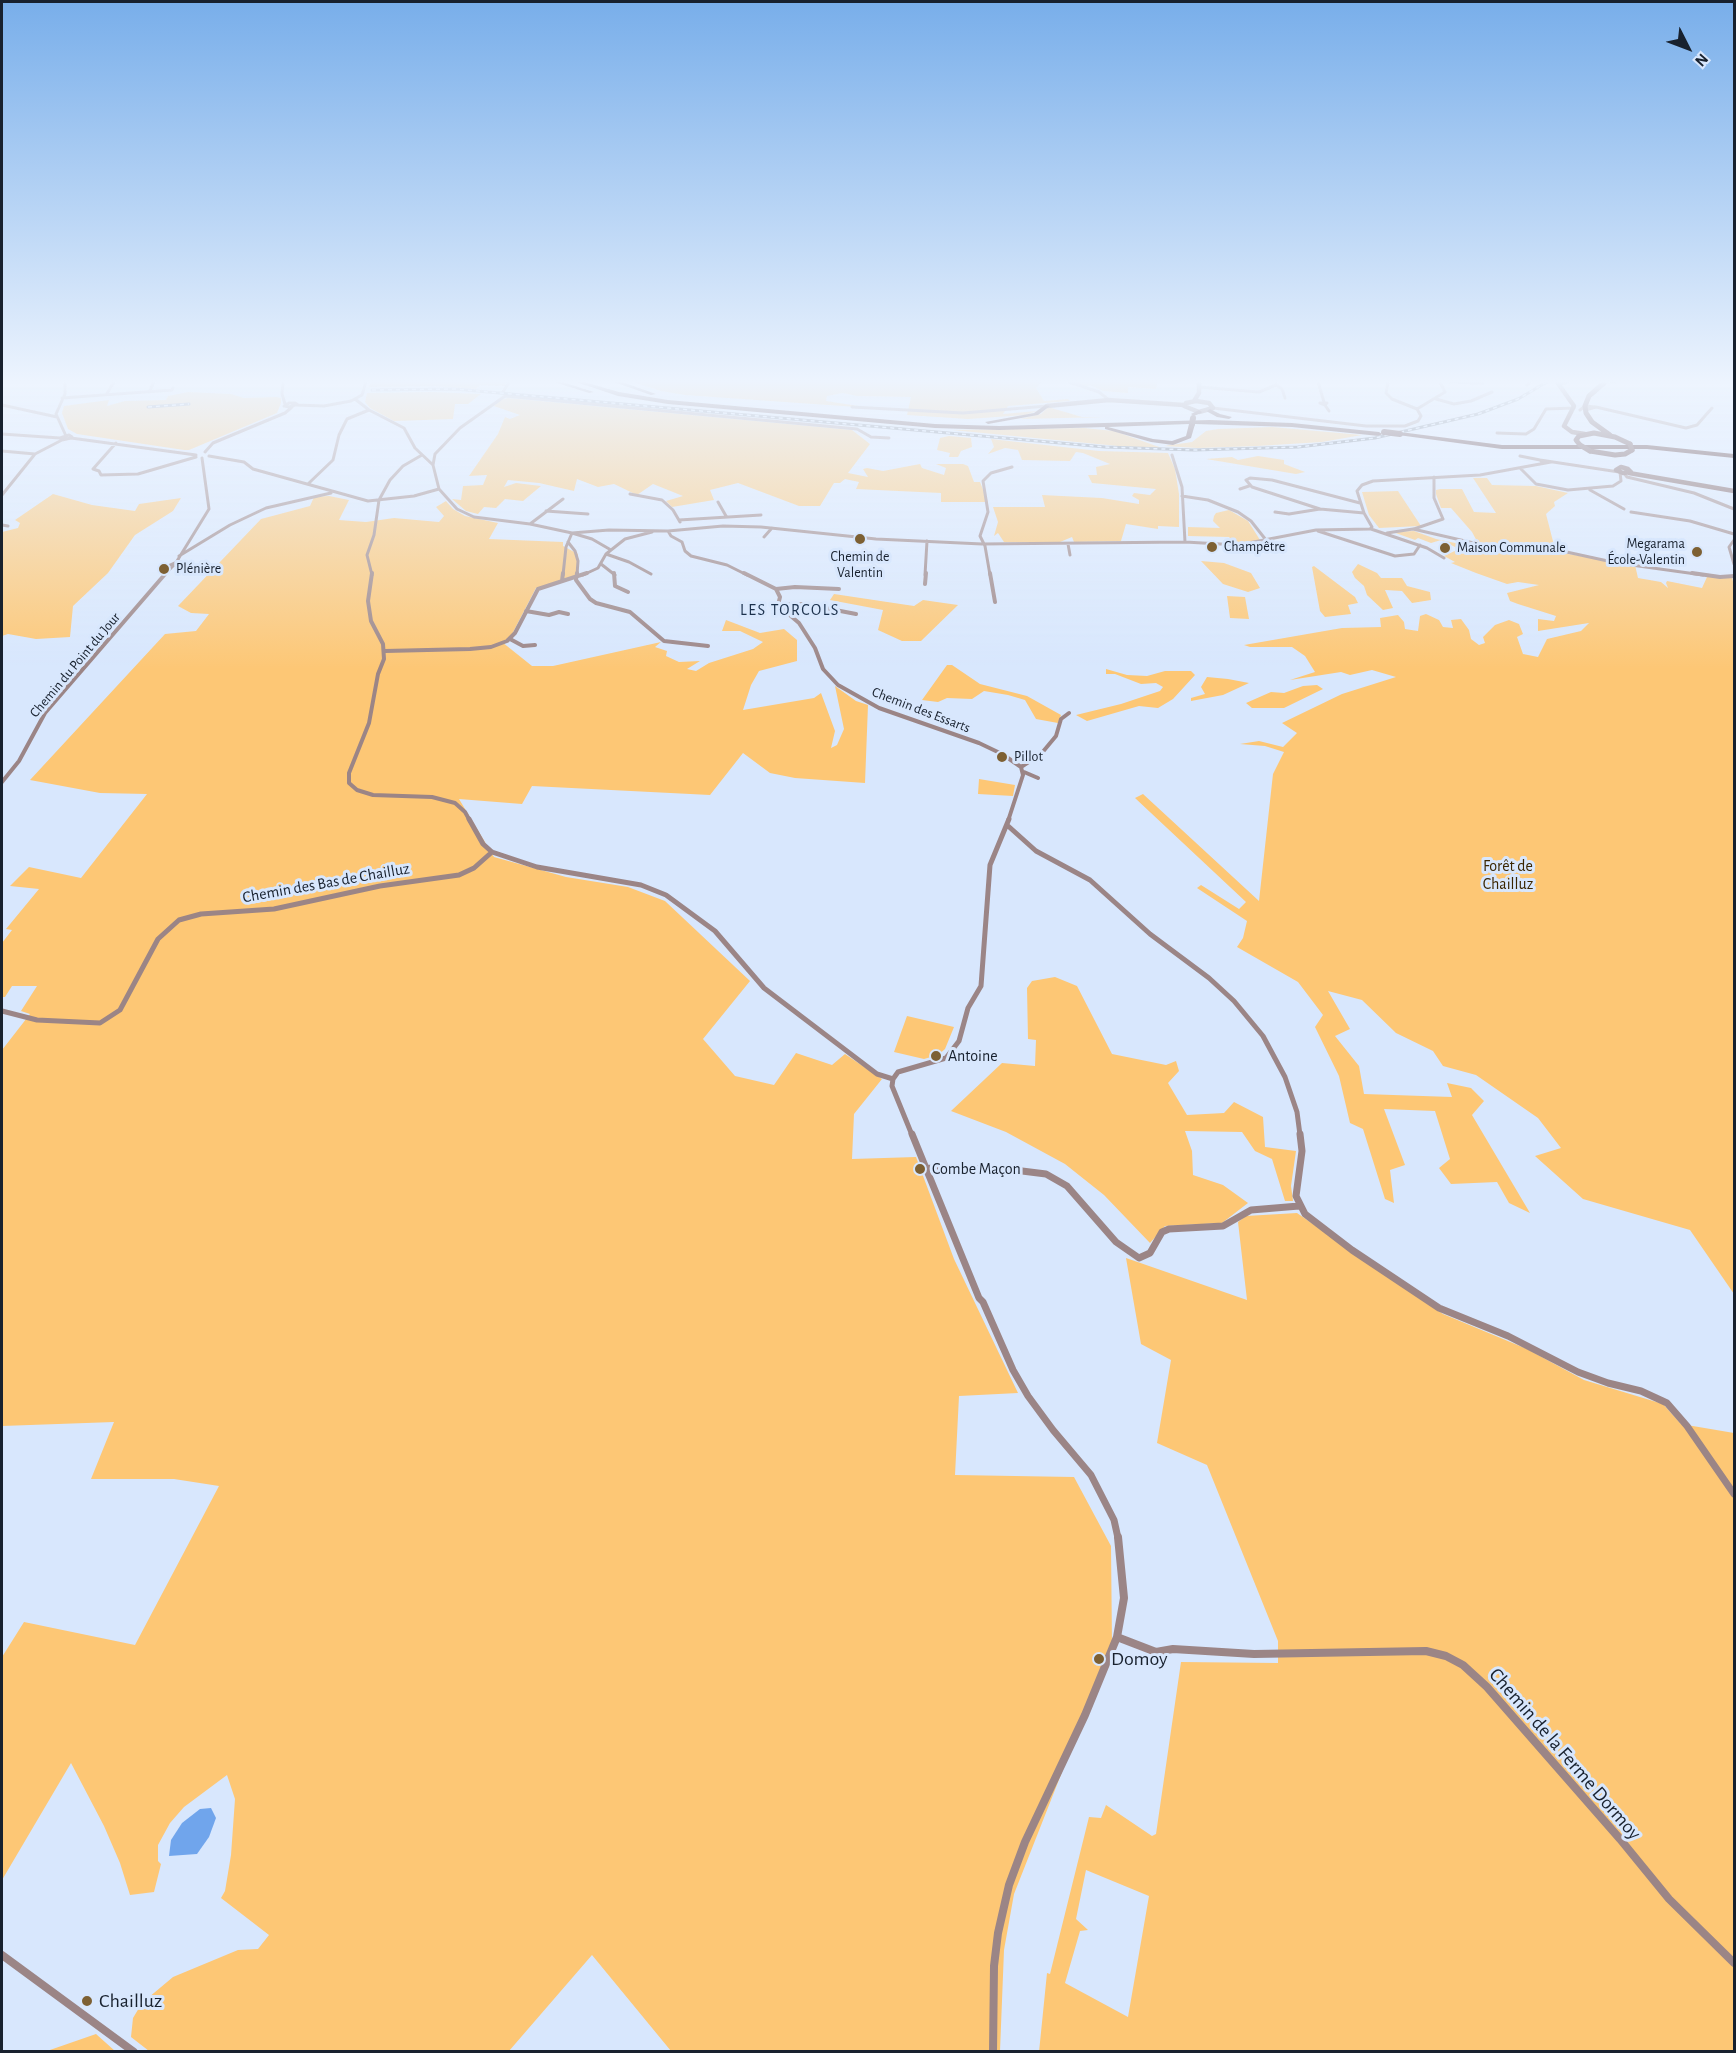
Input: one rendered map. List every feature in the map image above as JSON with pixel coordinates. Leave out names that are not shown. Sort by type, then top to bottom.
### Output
[{"type":"street","points":[[2,495],[16,478]]},
{"type":"street","points":[[173,566],[183,563],[177,561],[182,549],[209,509],[205,478]]},
{"type":"street","points":[[288,478],[368,501],[414,496],[439,489]]},
{"type":"street","points":[[309,483],[314,478]]},
{"type":"street","points":[[392,478],[379,500],[374,535],[368,555],[373,577],[368,600],[370,621],[385,651],[372,713],[349,772],[350,783],[357,790],[373,795],[432,797],[455,803],[465,812],[479,839],[492,852],[537,867],[641,885],[666,895],[716,931],[764,988],[877,1074],[893,1079]]},
{"type":"street","points":[[437,478],[439,489],[457,509],[465,514],[572,533],[592,539],[611,550]]},
{"type":"street","points":[[986,478],[983,481],[988,512],[980,536],[985,546],[995,602]]},
{"type":"street","points":[[1180,478],[1185,542]]},
{"type":"street","points":[[1249,486],[1246,484],[1247,478],[1272,480],[1360,503]]},
{"type":"street","points":[[1371,529],[1357,491],[1367,483],[1385,479],[1414,478]]},
{"type":"street","points":[[1387,533],[1422,527],[1443,519],[1434,498],[1434,478]]},
{"type":"street","points":[[1528,478],[1542,487],[1590,490],[1617,484],[1621,478]]},
{"type":"street","points":[[1629,478],[1694,493],[1734,509]]},
{"type":"street","points":[[1655,478],[1734,491]]},
{"type":"street","points":[[1240,489],[1249,486],[1320,510]]},
{"type":"street","points":[[1590,490],[1624,509],[1625,512],[1690,521],[1734,534]]},
{"type":"street","points":[[179,556],[266,508],[333,492]]},
{"type":"street","points":[[630,494],[662,500],[679,520],[682,530]]},
{"type":"street","points":[[1182,496],[1208,500],[1238,512],[1251,521],[1266,540]]},
{"type":"street","points":[[530,524],[563,499]]},
{"type":"street","points":[[368,501],[377,510]]},
{"type":"street","points":[[718,502],[726,516]]},
{"type":"street","points":[[1275,512],[1289,514],[1320,510],[1364,513]]},
{"type":"street","points":[[546,511],[588,514]]},
{"type":"street","points":[[679,520],[760,515]]},
{"type":"street","points":[[2,525],[8,526]]},
{"type":"street","points":[[572,533],[609,530],[668,531],[723,526],[772,528],[854,538],[982,544],[1185,542],[1221,546],[1316,530],[1371,529],[1420,545],[1444,558]]},
{"type":"street","points":[[1422,527],[1424,532]]},
{"type":"street","points":[[764,537],[772,528]]},
{"type":"street","points":[[1413,529],[1513,552],[1562,551],[1607,561],[1734,577]]},
{"type":"street","points":[[1316,530],[1395,556],[1414,554],[1420,545]]},
{"type":"street","points":[[385,651],[483,648],[510,639],[536,590],[590,572],[601,564],[606,554],[625,539],[654,531]]},
{"type":"street","points":[[668,531],[671,536],[682,542],[685,551],[691,556],[728,565],[776,589],[839,589]]},
{"type":"street","points":[[562,581],[567,542],[572,533]]},
{"type":"street","points":[[1734,540],[1729,547],[1729,553],[1734,564]]},
{"type":"street","points":[[925,584],[927,541]]},
{"type":"street","points":[[567,542],[575,551],[578,561],[576,580],[590,599],[596,603],[630,612],[658,638],[708,646]]},
{"type":"street","points":[[1068,544],[1070,555]]},
{"type":"street","points":[[182,549],[189,549]]},
{"type":"street","points":[[606,554],[629,562],[651,574]]},
{"type":"street","points":[[601,564],[615,574],[613,582],[615,586],[628,592]]},
{"type":"street","name":"Chemin du Point du Jour","points":[[2,782],[19,761],[45,713],[173,566]]},
{"type":"street","points":[[776,589],[780,597],[778,605],[804,604],[856,614]]},
{"type":"street","name":"Chemin des Essarts","points":[[778,605],[799,623],[815,648],[823,669],[838,685],[879,708],[979,743],[1002,754],[1022,770],[1038,778]]},
{"type":"street","points":[[526,611],[549,615],[559,612],[568,614]]},
{"type":"street","points":[[510,639],[523,646],[536,645]]},
{"type":"street","points":[[993,2052],[994,1966],[1009,1885],[1025,1842],[1117,1637],[1124,1598],[1121,1550],[1114,1521],[1091,1475],[1053,1430],[1028,1396],[1013,1370],[983,1302],[979,1298],[892,1086],[893,1079],[902,1070],[946,1058],[959,1041],[968,1008],[981,986],[990,866],[997,844],[1008,825],[1022,770],[1041,754],[1056,735],[1061,719],[1069,713]]},
{"type":"street","points":[[1008,825],[1036,851],[1090,880],[1150,934],[1209,978],[1234,1001],[1263,1036],[1285,1077],[1298,1112],[1302,1151],[1296,1196],[1299,1206],[1321,1228],[1439,1308],[1508,1336],[1578,1372],[1608,1383],[1641,1391],[1667,1403],[1687,1426],[1734,1494]]},
{"type":"street","name":"Chemin des Bas de Chailluz","points":[[2,1011],[31,1018],[93,1024],[113,1016],[126,1000],[158,939],[172,925],[187,917],[274,909],[380,886],[459,875],[474,868],[492,852]]},
{"type":"street","points":[[924,1168],[1006,1169],[1046,1174],[1067,1186],[1116,1242],[1139,1258],[1150,1253],[1162,1232],[1169,1229],[1223,1226],[1251,1210],[1299,1206]]},
{"type":"street","name":"Chemin de la Ferme Dormoy","points":[[1117,1637],[1156,1652],[1173,1649],[1265,1654],[1426,1652],[1446,1656],[1463,1665],[1487,1687],[1620,1839],[1669,1899],[1734,1963]]},
{"type":"street","points":[[2,1955],[134,2052]]},
{"type":"green space","points":[[486,478],[972,478],[974,482],[980,482],[988,502],[941,502],[941,493],[856,489],[859,482],[845,479],[840,483],[834,483],[820,506],[799,506],[738,483],[710,490],[714,500],[672,507],[666,501],[683,496],[653,484],[637,495],[614,484],[598,487],[577,479],[574,491],[539,483],[508,480],[504,487],[516,483],[541,486],[523,501],[505,499],[496,508],[484,507],[478,514],[466,511],[452,499],[461,500],[463,486],[483,485]]},
{"type":"green space","points":[[1089,478],[1176,478],[1179,527],[1158,526],[1158,529],[1126,524],[1121,541],[1074,542],[1072,537],[1060,542],[1004,542],[998,533],[994,536],[998,522],[993,507],[1045,507],[1042,495],[1102,498],[1139,504],[1139,500],[1132,496],[1134,493],[1150,495],[1156,489],[1092,483]]},
{"type":"green space","points":[[1473,478],[1487,478],[1492,485],[1536,486],[1568,493],[1554,502],[1555,506],[1546,514],[1555,549],[1513,551],[1479,545],[1472,532],[1451,508],[1441,508],[1436,494],[1436,490],[1440,489],[1462,489],[1474,512],[1496,513]]},
{"type":"green space","points":[[1398,491],[1421,526],[1379,528],[1369,515],[1362,492]]},
{"type":"green space","points":[[53,494],[92,505],[135,511],[139,504],[181,498],[173,511],[135,535],[108,573],[73,606],[70,637],[36,639],[8,634],[2,636],[2,532],[18,528],[20,523],[15,520]]},
{"type":"green space","points":[[329,496],[349,500],[339,520],[366,522],[394,518],[439,522],[444,516],[436,507],[446,501],[453,509],[465,516],[498,523],[489,539],[563,542],[563,546],[578,554],[578,576],[536,588],[510,638],[502,642],[532,666],[553,666],[661,642],[655,647],[667,651],[666,656],[679,662],[700,661],[687,669],[696,671],[709,663],[753,649],[763,642],[740,631],[722,631],[726,620],[760,633],[784,629],[797,640],[797,661],[759,671],[751,685],[743,710],[814,698],[821,693],[835,731],[831,748],[837,745],[844,729],[835,686],[856,701],[868,705],[865,783],[795,778],[770,773],[743,753],[710,795],[532,786],[522,804],[459,799],[494,857],[566,877],[628,887],[665,901],[750,981],[703,1039],[735,1076],[774,1085],[796,1053],[832,1065],[845,1054],[882,1079],[854,1114],[852,1159],[916,1157],[954,1259],[1018,1393],[959,1396],[955,1475],[1074,1477],[1111,1546],[1112,1645],[1014,1894],[1004,1950],[1000,2051],[671,2051],[592,1955],[509,2051],[149,2051],[131,2037],[133,2018],[142,2003],[173,1977],[238,1950],[258,1949],[269,1935],[221,1898],[225,1891],[231,1855],[235,1799],[227,1775],[184,1807],[170,1823],[158,1845],[158,1861],[161,1864],[154,1892],[130,1895],[120,1863],[104,1826],[71,1763],[2,1880],[2,1657],[24,1622],[135,1645],[219,1486],[174,1479],[91,1479],[114,1422],[2,1426],[2,1050],[30,1014],[21,1011],[37,986],[12,986],[5,997],[2,997],[2,943],[12,930],[6,929],[39,889],[10,886],[29,867],[81,878],[147,794],[100,793],[30,780],[165,634],[196,631],[209,614],[191,613],[178,606],[261,519],[310,506],[314,497]]},
{"type":"green space","points":[[1229,510],[1248,521],[1260,540],[1235,544],[1229,537],[1188,536],[1188,527],[1220,528],[1213,521],[1214,516],[1216,513]]},
{"type":"green space","points":[[1414,531],[1441,540],[1431,543],[1393,532]]},
{"type":"green space","name":"Forêt de Chailluz","points":[[1441,540],[1498,552],[1562,553],[1635,565],[1638,578],[1661,582],[1668,588],[1667,581],[1702,588],[1707,577],[1732,577],[1734,586],[1734,1294],[1690,1230],[1583,1199],[1535,1156],[1561,1148],[1538,1118],[1476,1075],[1443,1066],[1433,1051],[1396,1033],[1362,1000],[1328,991],[1350,1029],[1335,1036],[1359,1066],[1364,1094],[1452,1097],[1447,1083],[1471,1088],[1484,1101],[1472,1115],[1530,1213],[1509,1203],[1497,1182],[1451,1184],[1439,1168],[1450,1159],[1435,1111],[1384,1109],[1405,1165],[1390,1170],[1394,1203],[1385,1199],[1363,1129],[1350,1123],[1339,1076],[1315,1027],[1323,1015],[1298,982],[1237,947],[1243,938],[1247,921],[1197,888],[1201,885],[1239,909],[1246,902],[1135,798],[1143,794],[1259,901],[1273,774],[1284,752],[1265,746],[1240,744],[1259,741],[1283,747],[1297,733],[1282,723],[1342,694],[1396,677],[1372,670],[1350,675],[1341,672],[1290,680],[1315,672],[1305,656],[1292,647],[1244,645],[1342,628],[1381,627],[1380,618],[1398,615],[1404,622],[1405,629],[1418,631],[1420,616],[1426,614],[1439,620],[1443,627],[1453,628],[1451,620],[1461,619],[1469,630],[1471,639],[1479,645],[1485,643],[1483,637],[1495,625],[1509,620],[1519,624],[1523,634],[1517,637],[1523,654],[1538,657],[1547,639],[1581,631],[1589,623],[1538,631],[1538,619],[1554,621],[1556,616],[1510,601],[1507,593],[1539,585],[1518,582],[1507,584],[1451,563],[1455,562],[1444,556],[1459,549]]},
{"type":"green space","points":[[1201,561],[1224,563],[1251,573],[1260,588],[1248,592],[1223,584]]},
{"type":"green space","points":[[1358,564],[1377,573],[1381,578],[1402,578],[1407,586],[1430,592],[1431,600],[1412,603],[1402,591],[1385,590],[1393,608],[1383,610],[1367,595],[1364,586],[1355,578],[1352,572]]},
{"type":"green space","points":[[1314,566],[1355,597],[1358,603],[1348,605],[1351,614],[1325,617],[1320,611],[1312,567]]},
{"type":"green space","points":[[834,594],[914,606],[923,600],[958,605],[921,641],[902,641],[878,630],[883,610],[830,600]]},
{"type":"green space","points":[[1227,596],[1245,597],[1249,619],[1230,618]]},
{"type":"green space","points":[[947,665],[952,665],[980,684],[1027,696],[1061,715],[1058,723],[1036,719],[1025,700],[1008,695],[984,691],[972,699],[947,698],[938,702],[922,700]]},
{"type":"green space","points":[[1106,669],[1127,675],[1147,676],[1165,671],[1191,671],[1195,675],[1173,699],[1158,708],[1139,706],[1087,721],[1076,715],[1121,704],[1160,691],[1163,687],[1156,683],[1141,684],[1115,674],[1106,674]]},
{"type":"green space","points":[[1207,677],[1249,683],[1223,695],[1191,701],[1191,698],[1205,694],[1201,687]]},
{"type":"green space","points":[[1317,685],[1323,689],[1284,708],[1252,708],[1246,703],[1271,692],[1284,693],[1303,686]]},
{"type":"green space","points":[[979,779],[1015,785],[1013,796],[978,794]]},
{"type":"green space","points":[[1055,977],[1077,986],[1112,1054],[1166,1065],[1176,1061],[1179,1071],[1168,1083],[1187,1115],[1224,1113],[1234,1102],[1263,1117],[1265,1147],[1296,1151],[1291,1186],[1293,1201],[1285,1201],[1272,1159],[1255,1151],[1242,1132],[1185,1131],[1192,1151],[1193,1175],[1223,1185],[1248,1203],[1222,1223],[1165,1226],[1150,1243],[1104,1195],[1065,1164],[1006,1132],[951,1111],[1002,1063],[1035,1066],[1036,1040],[1028,1039],[1027,988],[1032,981]]},
{"type":"green space","points":[[907,1016],[954,1027],[945,1049],[938,1055],[924,1059],[894,1052]]},
{"type":"green space","points":[[1297,1213],[1443,1314],[1527,1349],[1584,1380],[1663,1404],[1681,1424],[1734,1433],[1734,2051],[1039,2052],[1047,1973],[1050,1974],[1089,1817],[1101,1818],[1106,1805],[1152,1836],[1156,1834],[1181,1662],[1278,1663],[1278,1641],[1207,1465],[1157,1443],[1171,1360],[1141,1344],[1126,1258],[1247,1300],[1238,1222],[1246,1216]],"holes":[[[1086,1870],[1149,1896],[1128,2017],[1065,1983],[1080,1931],[1088,1930],[1076,1919]]]},
{"type":"green space","points":[[96,2034],[115,2051],[47,2051]]},
{"type":"water","points":[[211,1808],[216,1818],[209,1837],[197,1854],[169,1856],[171,1840],[182,1823],[200,1809]]},
{"type":"place","name":"Chemin de Valentin","points":[[860,539]]},
{"type":"place","name":"Champêtre","points":[[1212,547]]},
{"type":"place","name":"Maison Communale","points":[[1445,548]]},
{"type":"place","name":"Megarama École-Valentin","points":[[1697,552]]},
{"type":"place","name":"Plénière","points":[[164,569]]},
{"type":"place","name":"Pillot","points":[[1002,757]]},
{"type":"place","name":"Antoine","points":[[936,1056]]},
{"type":"place","name":"Combe Maçon","points":[[920,1169]]},
{"type":"place","name":"Domoy","points":[[1099,1659]]},
{"type":"place","name":"Chailluz","points":[[87,2001]]},
{"type":"district","name":"LES TORCOLS","points":[[790,610]]}]
